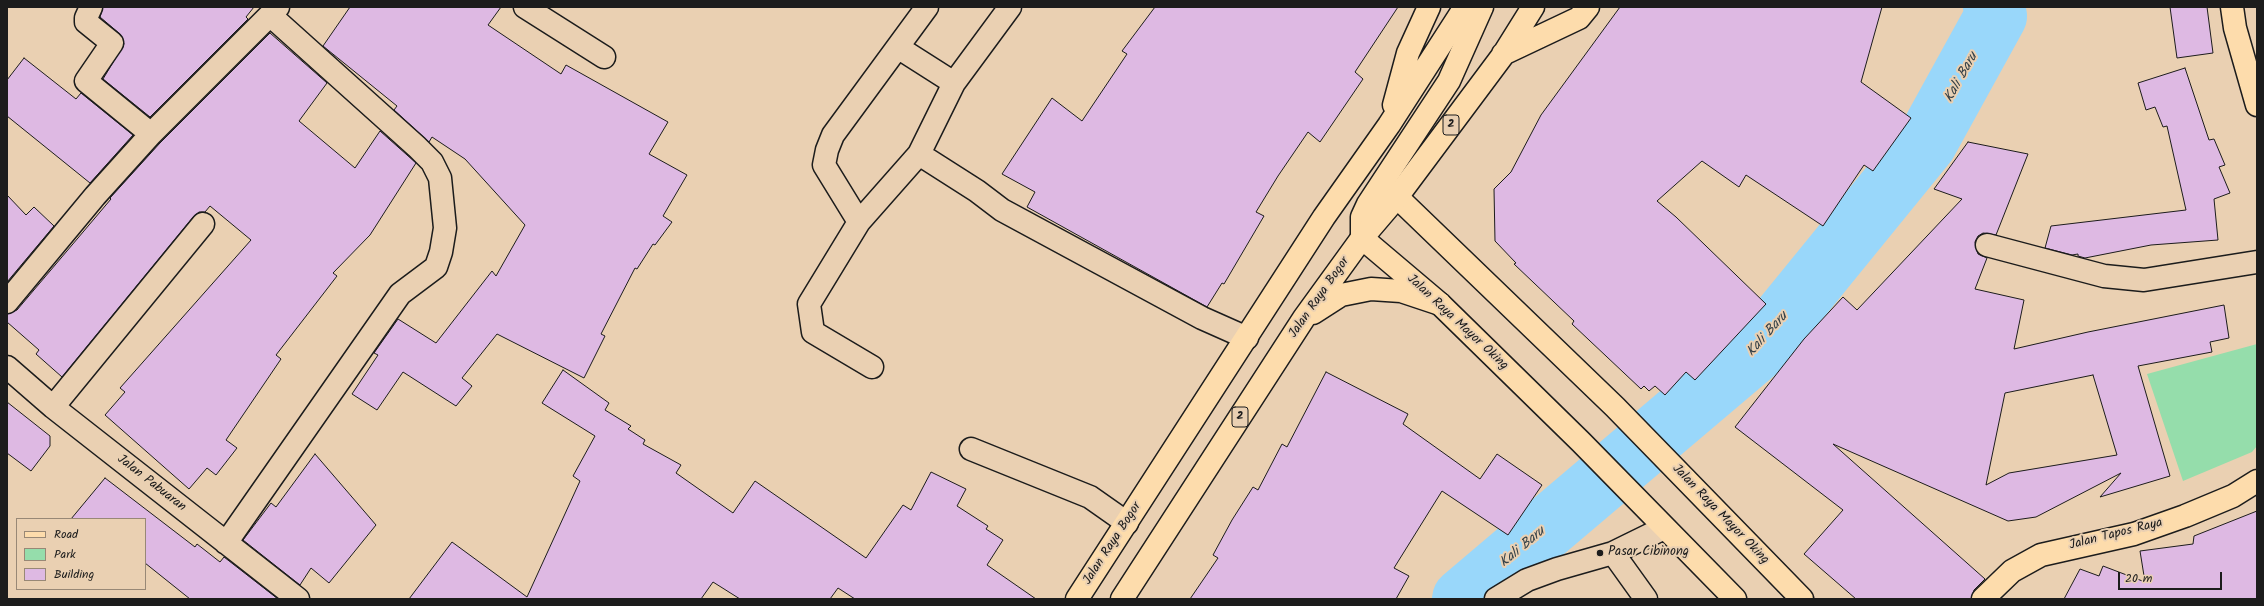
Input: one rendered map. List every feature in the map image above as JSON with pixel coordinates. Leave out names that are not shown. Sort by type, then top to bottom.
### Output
[{"type":"main road","points":[[1389,125],[1408,53],[1429,7]]},
{"type":"main road","name":"Jalan Raya Bogor","points":[[1077,599],[1324,217],[1389,125],[1465,7]]},
{"type":"main road","points":[[1362,238],[1362,217],[1368,204],[1449,82],[1482,7]]},
{"type":"main road","name":"Jalan Raya Bogor","points":[[1122,599],[1304,318],[1362,238],[1397,197],[1503,55],[1533,7]]},
{"type":"main road","points":[[1503,55],[1579,18],[1588,7]]},
{"type":"main road","points":[[2232,7],[2235,28],[2257,104]]},
{"type":"main road","name":"Jalan Raya Mayor Oking","points":[[1397,197],[1615,408],[1802,599]]},
{"type":"main road","name":"Jalan Raya Mayor Oking","points":[[1362,238],[1440,304],[1581,442],[1735,599]]},
{"type":"main road","points":[[1304,318],[1341,295],[1371,290],[1401,291],[1440,304]]},
{"type":"main road","name":"Jalan Tapos Raya","points":[[1983,599],[2012,571],[2041,555],[2134,534],[2185,516],[2233,496],[2257,481]]},
{"type":"street","points":[[91,7],[86,18],[86,22],[112,43],[86,82],[152,134]]},
{"type":"street","points":[[525,7],[604,57]]},
{"type":"street","points":[[859,222],[824,165],[826,150],[833,135],[899,48],[927,7]]},
{"type":"street","points":[[872,367],[813,332],[809,304],[859,222],[919,154],[954,83],[1010,7]]},
{"type":"street","points":[[7,302],[95,196],[152,134],[274,11],[432,162],[440,178],[445,228],[441,252],[436,267],[400,294],[226,543]]},
{"type":"street","points":[[899,48],[954,83]]},
{"type":"street","points":[[919,154],[1002,210],[1202,318],[1246,338]]},
{"type":"street","points":[[54,407],[203,224]]},
{"type":"street","points":[[1988,245],[2104,276],[2144,280],[2257,262]]},
{"type":"street","name":"Jalan Pabuaran","points":[[7,367],[54,407],[298,599]]},
{"type":"street","points":[[972,449],[1090,497],[1127,523]]},
{"type":"street","points":[[1496,599],[1527,580],[1557,569],[1613,553],[1664,528]]},
{"type":"street","points":[[1613,553],[1646,599]]},
{"type":"green space","points":[[2257,344],[2257,446],[2252,452],[2183,481],[2147,374]]},
{"type":"building","points":[[103,7],[254,7],[246,17],[248,19],[150,117],[103,79],[124,44],[120,34],[100,17]]},
{"type":"building","points":[[350,7],[501,7],[488,25],[561,74],[566,65],[668,122],[649,154],[687,175],[663,216],[672,222],[655,245],[653,244],[637,269],[635,268],[601,334],[605,336],[584,378],[497,334],[462,378],[472,386],[456,406],[403,372],[377,410],[352,394],[378,355],[374,353],[398,319],[436,343],[492,271],[496,276],[525,225],[465,159],[432,137],[429,142],[394,110],[397,106],[323,46]]},
{"type":"building","points":[[1155,7],[1398,7],[1355,72],[1363,79],[1320,142],[1308,132],[1278,176],[1256,212],[1264,216],[1224,284],[1222,283],[1207,307],[1027,207],[1035,192],[1002,174],[1052,98],[1082,121],[1127,54],[1122,51]]},
{"type":"building","points":[[1620,7],[1882,7],[1861,82],[1911,118],[1873,171],[1864,165],[1823,226],[1746,175],[1739,187],[1702,161],[1657,201],[1676,217],[1766,304],[1695,380],[1686,372],[1665,395],[1655,386],[1649,391],[1644,386],[1641,389],[1572,324],[1574,321],[1514,264],[1516,263],[1495,241],[1494,189],[1511,172],[1541,115]]},
{"type":"building","points":[[2170,7],[2207,7],[2213,53],[2177,58]]},
{"type":"building","points":[[270,33],[327,83],[299,121],[355,168],[380,131],[416,163],[370,235],[333,273],[337,276],[276,355],[281,359],[226,440],[237,448],[216,475],[207,468],[189,489],[105,415],[125,392],[120,388],[251,240],[210,206],[205,212],[199,212],[194,216],[62,377],[36,354],[39,350],[7,322],[7,314],[17,310],[111,199],[110,198],[160,143]]},
{"type":"building","points":[[24,58],[76,99],[81,93],[133,135],[90,183],[7,116],[7,80]]},
{"type":"building","points":[[2185,68],[2209,140],[2214,139],[2225,165],[2219,167],[2230,193],[2214,199],[2218,240],[2151,245],[2085,258],[2078,256],[2078,254],[2072,255],[2045,248],[2051,226],[2186,210],[2167,126],[2163,127],[2155,107],[2146,110],[2138,83]]},
{"type":"building","points":[[1968,142],[2028,154],[1996,235],[1983,233],[1978,236],[1975,242],[1978,254],[1987,258],[1975,289],[2024,300],[2014,349],[2088,332],[2224,305],[2229,338],[2210,342],[2212,352],[2138,366],[2170,476],[2100,497],[2121,473],[2036,517],[2008,521],[1833,444],[1985,579],[1974,590],[1971,599],[1856,599],[1804,554],[1843,510],[1735,427],[1804,339],[1843,297],[1857,310],[1962,199],[1934,189]],"holes":[[[2093,375],[2117,455],[2009,473],[1986,485],[2005,393]]]},
{"type":"building","points":[[7,195],[26,215],[34,207],[54,226],[7,282]]},
{"type":"building","points":[[563,370],[609,403],[605,410],[631,426],[628,429],[645,440],[643,444],[681,465],[676,473],[733,513],[755,481],[866,558],[903,505],[911,510],[931,472],[966,489],[957,506],[988,526],[986,529],[1003,540],[987,565],[1036,599],[855,599],[838,588],[830,599],[740,599],[713,582],[701,599],[409,599],[452,542],[527,597],[580,481],[573,476],[595,436],[542,403]]},
{"type":"building","points":[[1326,372],[1408,414],[1403,424],[1480,479],[1497,454],[1542,485],[1508,535],[1442,491],[1394,568],[1409,576],[1396,599],[1190,599],[1218,558],[1213,555],[1232,520],[1253,487],[1258,490],[1282,444],[1287,447]]},
{"type":"building","points":[[7,402],[50,436],[50,446],[31,471],[7,453]]},
{"type":"building","points":[[315,454],[376,525],[329,583],[311,568],[300,585],[243,540],[271,503],[276,507]]},
{"type":"building","points":[[105,478],[195,547],[197,544],[220,562],[224,557],[278,599],[190,599],[146,564],[146,518],[72,518]]},
{"type":"building","points":[[2257,511],[2257,599],[2064,599],[2080,569],[2099,576],[2103,566],[2145,582],[2140,551],[2193,544],[2194,536]]},
{"type":"waterway","name":"Kali Baru","points":[[1463,599],[1759,348],[1926,143],[1996,16],[1994,7]]},
{"type":"place","name":"Pasar Cibinong","points":[[1600,553]]}]
